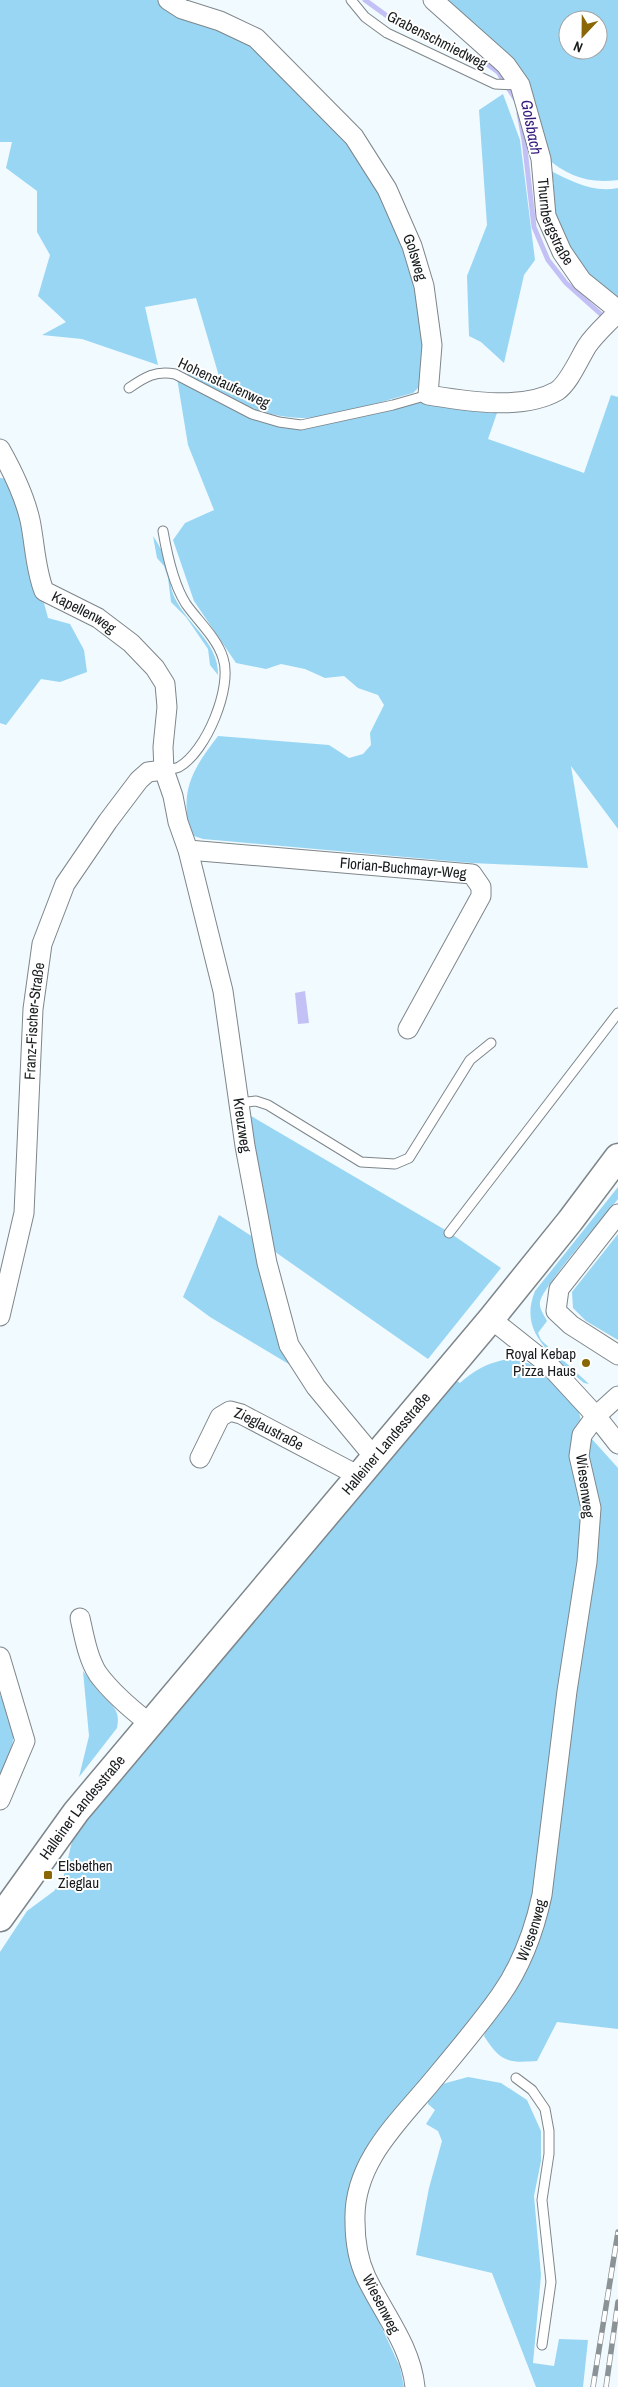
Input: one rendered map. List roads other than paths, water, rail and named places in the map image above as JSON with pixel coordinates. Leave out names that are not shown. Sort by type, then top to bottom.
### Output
[{"type":"main road","name":"Halleiner Landesstraße","points":[[0,1918],[76,1812],[491,1319],[570,1221],[618,1157]]},
{"type":"street","name":"Golsweg","points":[[168,0],[182,8],[220,21],[256,38],[354,137],[387,189],[412,246],[424,286],[432,345],[428,395]]},
{"type":"street","name":"Thurnbergstraße","points":[[433,0],[506,65],[516,85],[541,159],[546,216],[562,252],[582,280],[618,311]]},
{"type":"street","points":[[428,395],[478,403],[522,402],[558,390],[577,366],[587,345],[618,311]]},
{"type":"street","name":"Kapellenweg","points":[[0,449],[17,479],[30,520],[38,575],[44,591],[98,618],[131,643],[155,668],[165,684],[167,707],[163,747],[164,770]]},
{"type":"street","name":"Kreuzweg","points":[[164,770],[173,796],[178,822],[188,850],[222,991],[238,1103],[268,1263],[289,1345],[366,1466]]},
{"type":"street","name":"Franz-Fischer-Straße","points":[[0,1316],[24,1213],[33,1008],[42,944],[65,884],[108,821],[139,780],[148,772],[164,770]]},
{"type":"street","name":"Florian-Buchmayr-Weg","points":[[188,850],[385,865],[472,874],[481,887],[481,896],[408,1029]]},
{"type":"street","points":[[618,1214],[559,1289],[556,1311],[570,1324],[618,1355]]},
{"type":"street","points":[[491,1319],[549,1365],[596,1416],[618,1444]]},
{"type":"street","name":"Wiesenweg","points":[[415,2387],[407,2354],[365,2276],[357,2248],[355,2220],[357,2192],[367,2164],[388,2132],[459,2050],[500,1995],[521,1960],[534,1929],[542,1895],[567,1691],[587,1562],[591,1508],[579,1456],[582,1435],[596,1416],[618,1396]]},
{"type":"street","name":"Zieglaustraße","points":[[200,1458],[220,1417],[230,1411],[366,1466]]},
{"type":"street","points":[[80,1618],[85,1640],[98,1673],[123,1702],[149,1723]]},
{"type":"street","points":[[0,1657],[25,1741],[0,1800]]},
{"type":"lane","name":"Grabenschmiedweg","points":[[351,0],[365,17],[387,33],[495,84],[516,85]]},
{"type":"lane","name":"Hohenstaufenweg","points":[[130,388],[144,378],[163,371],[175,374],[252,414],[279,422],[301,425],[428,395]]},
{"type":"lane","points":[[163,531],[178,586],[185,602],[224,659],[224,682],[215,721],[209,734],[178,768],[164,770]]},
{"type":"lane","points":[[449,1233],[618,1013]]},
{"type":"lane","points":[[238,1103],[256,1101],[268,1105],[361,1162],[395,1164],[409,1158],[470,1060],[491,1043]]},
{"type":"lane","points":[[516,2078],[532,2090],[544,2109],[549,2131],[549,2154],[542,2200],[551,2282],[542,2344]]},
{"type":"waterway","name":"Golsbach","points":[[365,0],[394,21],[483,61],[498,72],[516,100]]},
{"type":"waterway","name":"Golsbach","points":[[519,113],[534,227],[548,260],[566,283],[604,317]]},
{"type":"railway","points":[[593,2387],[618,2232]]},
{"type":"railway","points":[[606,2387],[618,2302]]},
{"type":"place","name":"Royal Kebap Pizza Haus","points":[[586,1363]]},
{"type":"place","name":"Elsbethen Zieglau","points":[[48,1875]]}]
